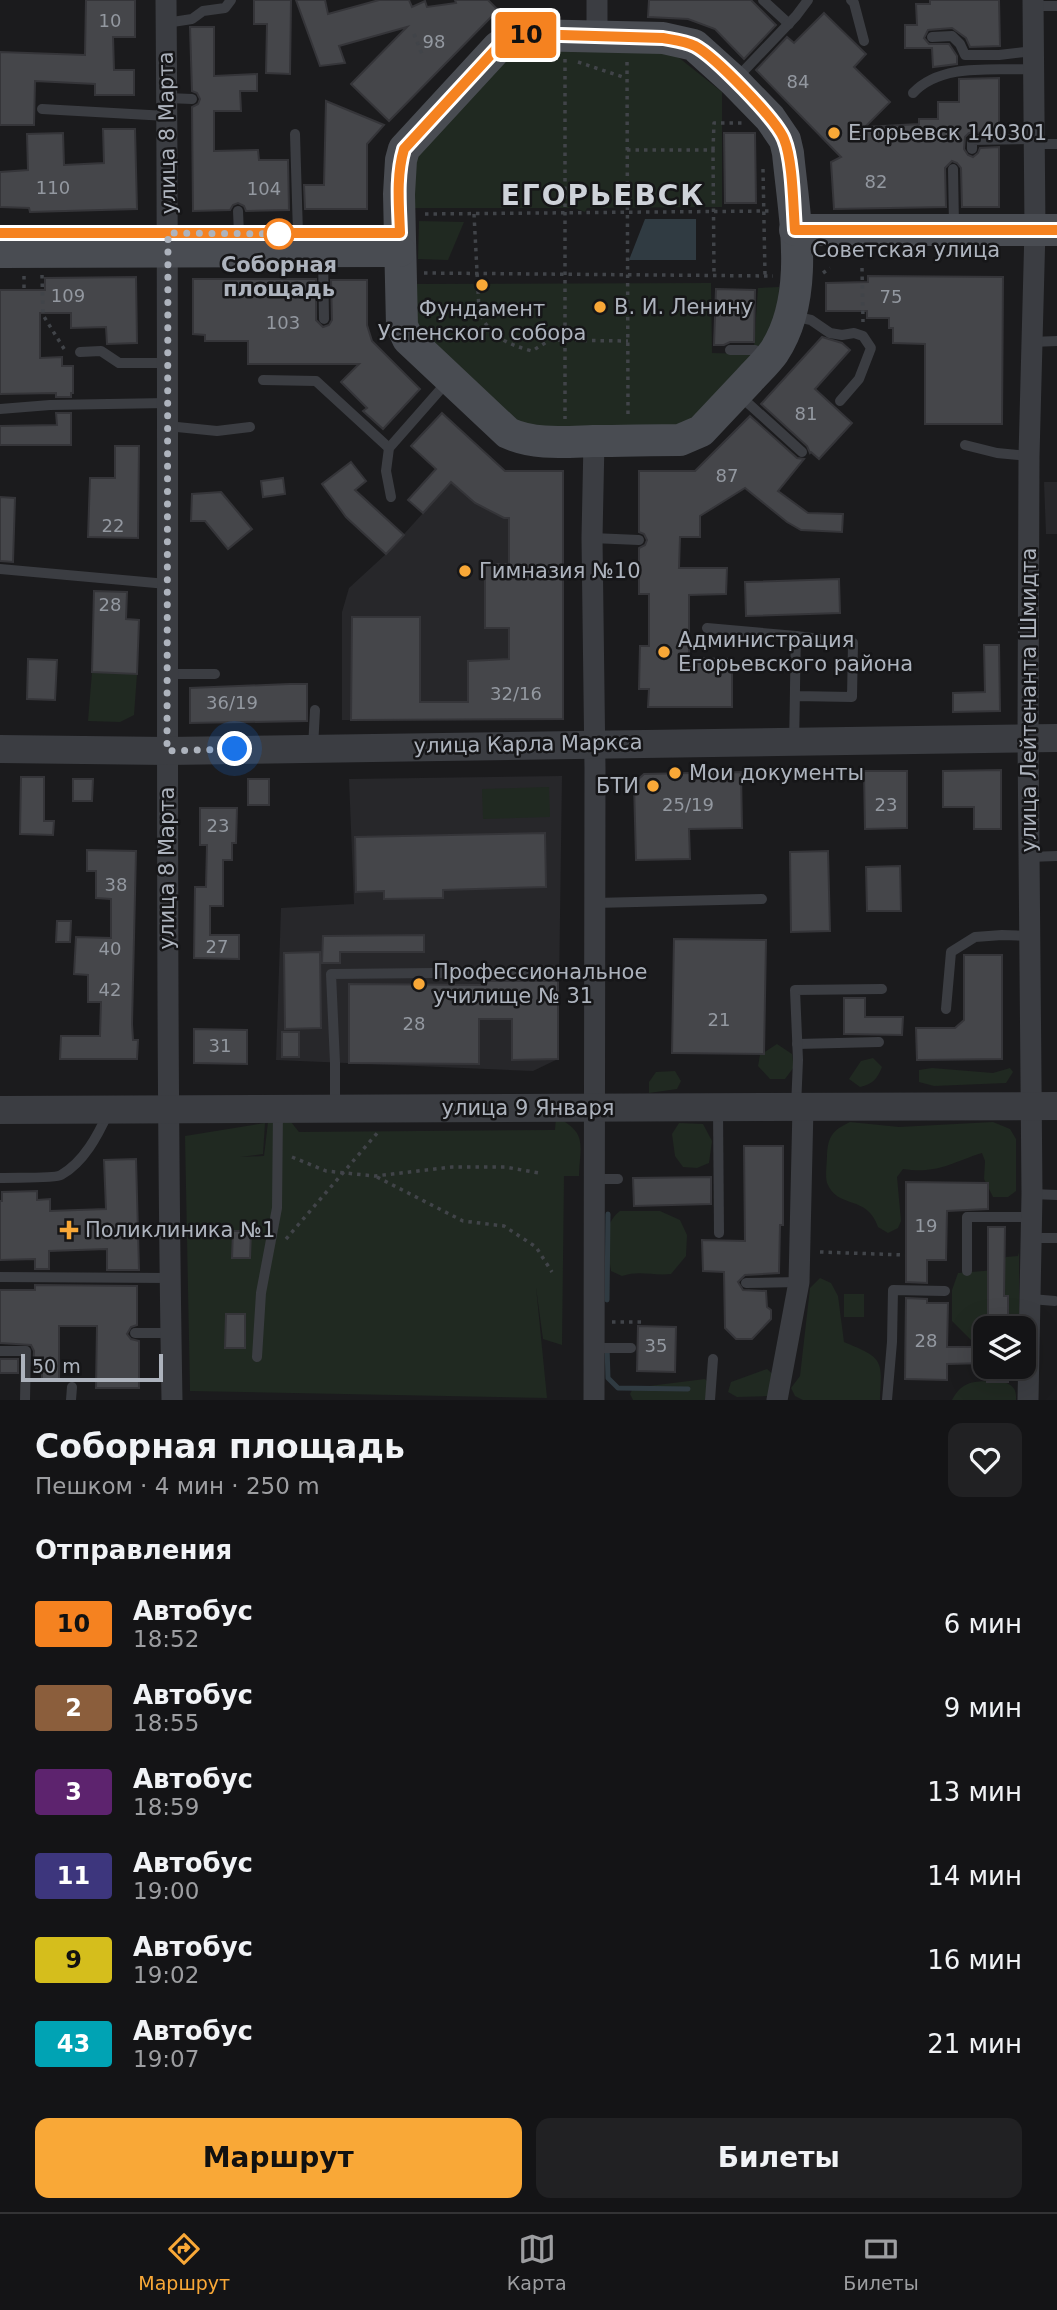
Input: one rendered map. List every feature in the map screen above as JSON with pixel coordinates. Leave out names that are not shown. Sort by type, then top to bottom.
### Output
[{"type":"main road","points":[[527,34],[663,38],[683,41],[702,50],[734,81],[770,118],[785,140],[788,153],[787,242],[796,276],[790,315],[783,337],[768,359],[701,431],[680,440],[536,442],[508,433],[415,348],[402,326],[408,243],[399,194],[404,149],[498,47],[527,34]]},
{"type":"main road","points":[[12,261],[168,243],[239,222],[299,234],[408,243]]},
{"type":"main road","name":"Советская улица","points":[[787,242],[954,229],[1046,240]]},
{"type":"main road","points":[[0,233],[323,253],[408,243]]},
{"type":"main road","name":"Советская улица","points":[[787,242],[984,248],[1046,240]]},
{"type":"street","name":"улица 8 Марта","points":[[166,0],[167,1109],[172,1400]]},
{"type":"street","points":[[597,0],[597,36]]},
{"type":"street","name":"улица Лейтенанта Шмидта","points":[[1028,1400],[1032,1194],[1043,1106],[1029,936],[1029,456],[1032,342],[1046,240],[1034,141],[1033,3]]},
{"type":"street","points":[[580,442],[592,538],[594,1400]]},
{"type":"street","name":"улица Карла Маркса","points":[[0,749],[167,751],[1057,738]]},
{"type":"street","name":"улица 9 Января","points":[[0,1110],[1043,1106]]},
{"type":"street","points":[[777,1400],[799,1282],[800,1107]]},
{"type":"lane","points":[[166,23],[192,19],[203,11],[225,8],[232,0]]},
{"type":"lane","points":[[764,0],[789,24]]},
{"type":"lane","points":[[734,81],[789,24],[808,0]]},
{"type":"lane","points":[[851,0],[864,41]]},
{"type":"lane","points":[[1033,3],[1057,6]]},
{"type":"lane","points":[[932,37],[952,36],[965,55],[999,55],[1033,60]]},
{"type":"lane","points":[[914,93],[922,83],[953,72],[1033,60]]},
{"type":"lane","points":[[42,109],[167,107],[192,99]]},
{"type":"lane","points":[[295,134],[299,234]]},
{"type":"lane","points":[[972,149],[972,139],[1057,144]]},
{"type":"lane","points":[[953,169],[954,229]]},
{"type":"lane","points":[[323,253],[324,319]]},
{"type":"lane","points":[[790,315],[811,320],[830,333],[854,333],[863,336],[871,348],[859,379],[840,401]]},
{"type":"lane","points":[[1032,342],[1057,341]]},
{"type":"lane","points":[[730,350],[755,350],[768,359]]},
{"type":"lane","points":[[80,352],[101,351],[119,362],[167,363]]},
{"type":"lane","points":[[391,497],[386,471],[388,448],[449,379]]},
{"type":"lane","points":[[263,380],[316,381],[388,448]]},
{"type":"lane","points":[[737,393],[802,452]]},
{"type":"lane","points":[[0,409],[50,405],[167,403]]},
{"type":"lane","points":[[167,426],[217,430],[250,427]]},
{"type":"lane","points":[[965,445],[997,453],[1029,456]]},
{"type":"lane","points":[[592,538],[639,540]]},
{"type":"lane","points":[[0,569],[167,584]]},
{"type":"lane","points":[[707,628],[853,643],[852,697],[794,696]]},
{"type":"lane","points":[[793,741],[796,636]]},
{"type":"lane","points":[[167,674],[215,674]]},
{"type":"lane","points":[[313,748],[314,710]]},
{"type":"lane","points":[[1029,857],[1057,856]]},
{"type":"lane","points":[[594,903],[762,899]]},
{"type":"lane","points":[[946,1009],[951,951],[975,937],[1029,936]]},
{"type":"lane","points":[[335,1108],[331,974],[545,972]]},
{"type":"lane","points":[[800,1107],[795,990],[883,989]]},
{"type":"lane","points":[[797,1044],[879,1042]]},
{"type":"lane","points":[[718,1107],[719,1233]]},
{"type":"lane","points":[[0,1178],[60,1176],[98,1136],[109,1109]]},
{"type":"lane","points":[[257,1357],[261,1293],[277,1208],[278,1109]]},
{"type":"lane","points":[[594,1180],[618,1179]]},
{"type":"lane","points":[[1032,1194],[1057,1195]]},
{"type":"lane","points":[[967,1271],[967,1217],[1032,1228],[1057,1238]]},
{"type":"lane","points":[[0,1278],[170,1278]]},
{"type":"lane","points":[[746,1283],[799,1282]]},
{"type":"lane","points":[[887,1400],[892,1342],[892,1290],[945,1291]]},
{"type":"lane","points":[[1031,1299],[1055,1301]]},
{"type":"lane","points":[[135,1333],[171,1333]]},
{"type":"lane","points":[[593,1348],[631,1348]]},
{"type":"lane","points":[[0,1351],[26,1351],[25,1400]]},
{"type":"lane","points":[[710,1400],[713,1359]]},
{"type":"lane","points":[[71,1400],[72,1387]]},
{"type":"path","points":[[414,34],[422,54]]},
{"type":"path","points":[[565,58],[565,340],[580,442]]},
{"type":"path","points":[[578,62],[626,78],[628,441]]},
{"type":"path","points":[[714,275],[714,123],[754,123]]},
{"type":"path","points":[[627,150],[713,150]]},
{"type":"path","points":[[763,162],[765,275]]},
{"type":"path","points":[[408,243],[474,214],[763,211]]},
{"type":"path","points":[[763,211],[787,242],[765,275]]},
{"type":"path","points":[[474,214],[480,310],[485,325],[497,337],[532,351],[550,341],[628,341]]},
{"type":"path","points":[[408,243],[478,274],[765,275]]},
{"type":"path","points":[[12,261],[24,290]]},
{"type":"path","points":[[823,272],[830,268]]},
{"type":"path","points":[[862,268],[863,336]]},
{"type":"path","points":[[43,270],[43,315],[67,354],[80,352]]},
{"type":"path","points":[[267,1261],[380,1131],[381,1108]]},
{"type":"path","points":[[277,1150],[326,1171],[375,1176],[452,1167],[505,1167],[540,1173]]},
{"type":"path","points":[[375,1176],[463,1221],[504,1226],[536,1247],[552,1272]]},
{"type":"path","points":[[800,1251],[905,1255]]},
{"type":"path","points":[[593,1321],[642,1322]]},
{"type":"shaded area","points":[[528,48],[673,53],[722,92],[722,207],[587,208],[585,212],[575,208],[411,208],[412,158],[496,62]]},
{"type":"shaded area","points":[[645,219],[696,219],[696,260],[629,260]]},
{"type":"shaded area","points":[[419,221],[464,222],[448,260],[418,259]]},
{"type":"shaded area","points":[[711,283],[712,353],[754,354],[695,426],[519,427],[421,336],[412,313],[412,284]]},
{"type":"shaded area","points":[[779,287],[778,317],[763,348],[754,346],[758,288]]},
{"type":"shaded area","name":"Гимназия №10","points":[[480,450],[505,471],[563,471],[529,660],[469,661],[469,720],[447,720],[447,702],[424,702],[423,720],[342,720],[342,612],[349,588],[386,554]]},
{"type":"shaded area","points":[[1044,482],[1057,482],[1057,534],[1046,534]]},
{"type":"shaded area","points":[[92,672],[137,674],[134,715],[120,722],[88,721]]},
{"type":"shaded area","name":"Профессиональное училище № 31","points":[[562,776],[558,1059],[533,1071],[276,1060],[281,908],[354,904],[349,779]]},
{"type":"shaded area","points":[[549,787],[550,817],[483,819],[482,789]]},
{"type":"shaded area","points":[[777,1044],[792,1054],[794,1067],[785,1079],[770,1079],[758,1066],[760,1055]]},
{"type":"shaded area","points":[[873,1058],[882,1067],[874,1080],[860,1087],[849,1079],[861,1061]]},
{"type":"shaded area","points":[[932,1068],[993,1073],[1010,1068],[1013,1072],[1006,1083],[934,1086],[919,1082],[919,1070]]},
{"type":"shaded area","points":[[675,1071],[681,1081],[677,1089],[649,1093],[649,1082],[656,1072]]},
{"type":"shaded area","points":[[556,1117],[578,1134],[581,1147],[579,1176],[564,1176],[562,1345],[543,1339],[536,1287],[547,1398],[190,1391],[185,1136],[265,1123],[263,1154],[240,1157],[264,1156],[268,1122],[291,1122],[299,1132],[555,1130]]},
{"type":"shaded area","points":[[850,1122],[899,1127],[993,1122],[1010,1129],[1016,1139],[1016,1191],[1008,1197],[993,1197],[984,1179],[985,1161],[982,1153],[935,1169],[903,1169],[897,1177],[901,1221],[898,1228],[888,1233],[878,1227],[867,1210],[838,1197],[827,1183],[830,1138],[839,1128]]},
{"type":"shaded area","points":[[679,1123],[703,1124],[712,1141],[709,1163],[697,1168],[683,1167],[675,1156],[672,1134]]},
{"type":"shaded area","points":[[620,1211],[660,1211],[680,1220],[687,1235],[686,1256],[671,1274],[635,1273],[622,1276],[611,1271],[607,1246],[608,1231]]},
{"type":"shaded area","points":[[1019,1252],[1019,1316],[973,1316],[973,1342],[952,1321],[952,1290],[958,1273],[996,1270],[1006,1257],[1018,1256]]},
{"type":"shaded area","points":[[820,1278],[831,1283],[838,1296],[844,1342],[873,1356],[880,1367],[880,1400],[803,1400],[795,1396],[791,1388],[800,1376],[810,1288]]},
{"type":"shaded area","points":[[844,1294],[864,1294],[864,1317],[844,1317]]},
{"type":"shaded area","points":[[767,1369],[778,1379],[768,1396],[737,1397],[728,1392],[731,1382]]},
{"type":"shaded area","points":[[705,1379],[712,1386],[710,1400],[633,1400],[630,1394],[633,1388]]},
{"type":"shaded area","points":[[1002,1381],[1013,1388],[1016,1400],[952,1400],[967,1384]]},
{"type":"building","points":[[86,0],[135,0],[135,37],[113,37],[114,70],[134,70],[134,95],[95,95],[95,84],[35,81],[34,125],[0,125],[0,52],[85,55]]},
{"type":"building","points":[[254,0],[291,0],[290,74],[266,73],[267,24],[254,24]]},
{"type":"building","points":[[296,0],[325,0],[328,14],[379,0],[409,0],[412,7],[425,1],[427,7],[456,3],[455,0],[488,0],[498,10],[389,121],[351,84],[407,27],[339,46],[345,63],[320,66]]},
{"type":"building","points":[[649,0],[751,0],[776,25],[744,59],[715,29],[688,19],[648,17]]},
{"type":"building","points":[[930,0],[999,0],[1000,46],[970,47],[966,38],[952,28],[928,30],[924,38],[929,44],[949,44],[957,56],[957,64],[933,67],[932,48],[905,48],[905,25],[917,25],[916,4],[930,4]]},
{"type":"building","points":[[824,13],[866,54],[854,67],[890,102],[865,127],[919,124],[919,119],[938,119],[938,102],[959,102],[959,79],[999,78],[999,132],[969,133],[965,137],[964,149],[973,157],[980,148],[999,147],[999,207],[962,207],[961,168],[952,161],[945,168],[946,207],[834,209],[831,162],[841,157],[756,70],[787,37],[794,43]]},
{"type":"building","points":[[190,27],[214,27],[214,76],[257,74],[257,91],[240,91],[241,111],[214,111],[214,151],[258,150],[259,160],[288,160],[289,210],[246,211],[244,206],[238,203],[230,210],[193,211],[192,107],[198,104],[200,99],[197,93],[192,91]]},
{"type":"building","points":[[326,101],[384,125],[367,144],[367,209],[305,209],[304,185],[324,185]]},
{"type":"building","points":[[103,129],[135,129],[137,209],[30,212],[29,208],[0,207],[0,172],[28,170],[27,134],[63,133],[64,165],[104,163]]},
{"type":"building","points":[[724,133],[755,133],[756,203],[725,203]]},
{"type":"building","points":[[868,276],[1003,277],[1002,424],[925,424],[925,344],[893,343],[893,328],[889,328],[889,318],[867,318],[867,311],[826,311],[826,283],[868,282]]},
{"type":"building","points":[[136,277],[137,343],[107,344],[106,327],[71,328],[71,313],[40,313],[40,358],[62,357],[62,366],[73,366],[73,393],[71,397],[56,397],[56,393],[0,394],[0,290],[45,290],[45,278]]},
{"type":"building","points":[[193,279],[316,279],[316,320],[323,327],[329,325],[332,320],[331,280],[367,280],[367,325],[372,341],[420,389],[383,429],[363,411],[367,408],[341,382],[359,364],[248,364],[248,341],[205,341],[205,335],[193,334]]},
{"type":"building","points":[[716,289],[755,290],[754,342],[714,345]]},
{"type":"building","points":[[822,337],[842,343],[850,350],[815,389],[852,423],[819,459],[761,404]]},
{"type":"building","points":[[56,413],[71,413],[71,445],[0,445],[0,426],[57,425]]},
{"type":"building","points":[[442,413],[505,471],[563,471],[563,719],[351,720],[352,617],[420,617],[420,702],[468,702],[468,661],[509,659],[509,628],[485,628],[485,564],[509,564],[509,518],[475,503],[451,482],[423,513],[408,500],[436,469],[411,446]]},
{"type":"building","points":[[750,416],[797,458],[804,459],[778,491],[808,513],[843,514],[842,532],[801,530],[745,488],[700,516],[700,537],[680,537],[679,568],[727,568],[726,594],[689,595],[689,658],[732,659],[732,707],[648,707],[649,689],[639,689],[640,646],[649,646],[649,594],[639,594],[639,548],[645,545],[647,540],[644,534],[639,532],[639,471],[695,471]]},
{"type":"building","points":[[115,446],[139,446],[138,538],[88,537],[90,478],[115,478]]},
{"type":"building","points":[[351,462],[366,481],[355,490],[404,535],[386,554],[346,517],[322,484]]},
{"type":"building","points":[[283,478],[285,494],[263,497],[261,481]]},
{"type":"building","points":[[221,492],[252,529],[228,549],[205,521],[191,521],[192,494]]},
{"type":"building","points":[[0,497],[15,498],[13,562],[0,561]]},
{"type":"building","points":[[839,579],[840,613],[746,616],[745,582]]},
{"type":"building","points":[[94,591],[127,592],[126,619],[139,620],[137,674],[92,672]]},
{"type":"building","points":[[984,645],[999,645],[1000,711],[953,712],[953,693],[985,692]]},
{"type":"building","points":[[28,659],[57,660],[55,700],[27,699]]},
{"type":"building","points":[[307,684],[307,721],[190,723],[190,688]]},
{"type":"building","points":[[1001,770],[1001,829],[974,829],[974,807],[943,807],[943,771]]},
{"type":"building","points":[[864,771],[907,771],[907,828],[865,829]]},
{"type":"building","points":[[741,772],[742,828],[689,829],[690,859],[636,860],[634,783],[644,774]]},
{"type":"building","points":[[21,777],[44,777],[44,821],[54,821],[53,835],[20,834]]},
{"type":"building","points":[[73,779],[93,779],[92,801],[73,801]]},
{"type":"building","points":[[248,779],[269,779],[269,805],[248,805]]},
{"type":"building","points":[[200,808],[237,808],[236,843],[232,843],[232,860],[223,860],[223,906],[210,906],[210,935],[239,935],[239,959],[194,958],[195,887],[206,887],[207,845],[200,845]]},
{"type":"building","points":[[545,833],[546,887],[443,890],[443,898],[384,899],[384,891],[356,892],[355,837]]},
{"type":"building","points":[[87,850],[136,851],[132,1024],[133,1040],[138,1040],[137,1059],[60,1059],[61,1036],[100,1036],[101,1002],[88,1002],[88,975],[74,974],[76,937],[111,938],[111,899],[96,898],[96,871],[87,871]]},
{"type":"building","points":[[828,851],[830,931],[791,932],[790,852]]},
{"type":"building","points":[[900,866],[901,911],[867,911],[866,867]]},
{"type":"building","points":[[57,921],[71,921],[70,942],[56,942]]},
{"type":"building","points":[[424,935],[424,952],[340,952],[340,963],[322,963],[323,936]]},
{"type":"building","points":[[674,939],[766,940],[764,1054],[672,1053]]},
{"type":"building","points":[[320,952],[321,1028],[285,1029],[284,953]]},
{"type":"building","points":[[964,955],[1002,955],[1002,1059],[917,1060],[916,1028],[955,1028],[964,1020]]},
{"type":"building","points":[[486,981],[558,981],[558,1059],[512,1060],[512,1019],[479,1019],[479,1064],[349,1063],[349,984],[486,985]]},
{"type":"building","points":[[844,998],[865,998],[865,1017],[903,1017],[902,1035],[844,1034]]},
{"type":"building","points":[[194,1029],[247,1030],[247,1064],[194,1063]]},
{"type":"building","points":[[282,1032],[299,1032],[299,1057],[282,1057]]},
{"type":"building","points":[[744,1146],[783,1146],[783,1225],[780,1225],[779,1273],[745,1275],[738,1282],[743,1290],[766,1291],[771,1319],[752,1339],[736,1339],[725,1328],[724,1272],[703,1271],[702,1240],[745,1241]]},
{"type":"building","name":"Поликлиника №1","points":[[136,1159],[139,1270],[107,1270],[107,1249],[49,1251],[49,1269],[35,1269],[35,1259],[0,1260],[2,1192],[37,1191],[37,1200],[50,1199],[50,1211],[106,1209],[104,1160]]},
{"type":"building","points":[[711,1177],[711,1204],[634,1206],[633,1178]]},
{"type":"building","points":[[906,1182],[988,1183],[988,1209],[947,1211],[946,1260],[927,1260],[927,1283],[906,1282]]},
{"type":"building","points":[[988,1227],[1005,1227],[1004,1296],[1008,1296],[1008,1316],[988,1316]]},
{"type":"building","points":[[233,1231],[251,1231],[250,1258],[232,1258]]},
{"type":"building","points":[[35,1285],[137,1286],[137,1325],[131,1327],[127,1334],[131,1339],[139,1341],[139,1388],[96,1388],[97,1326],[59,1326],[59,1380],[42,1380],[42,1373],[33,1373],[34,1351],[31,1345],[0,1343],[0,1290],[35,1290]]},
{"type":"building","points":[[906,1298],[927,1299],[927,1303],[948,1303],[947,1347],[973,1347],[973,1363],[947,1364],[947,1380],[905,1379]]},
{"type":"building","points":[[226,1314],[245,1314],[245,1348],[225,1348]]},
{"type":"building","points":[[638,1326],[676,1327],[675,1372],[637,1371]]},
{"type":"building","points":[[0,1359],[18,1359],[18,1373],[0,1373]]},
{"type":"building","points":[[987,1379],[1008,1379],[1008,1382],[987,1382]]},
{"type":"waterway","points":[[607,1300],[608,1214]]},
{"type":"waterway","points":[[607,1347],[608,1378],[618,1388],[688,1389]]},
{"type":"bus line","name":"10","points":[[0,233],[400,233],[399,194],[404,149],[498,47],[527,34],[663,38],[683,41],[702,50],[770,118],[785,140],[795,230],[1057,230]]},
{"type":"place","name":"Егорьевск 140301","points":[[834,133]]},
{"type":"place","name":"Соборная площадь","points":[[279,234]]},
{"type":"place","name":"Фундамент Успенского собора","points":[[482,285]]},
{"type":"place","name":"В. И. Ленину","points":[[600,307]]},
{"type":"place","name":"Гимназия №10","points":[[465,571]]},
{"type":"place","name":"Администрация Егорьевского района","points":[[664,652]]},
{"type":"place","name":"Мои документы","points":[[675,773]]},
{"type":"place","name":"БТИ","points":[[653,786]]},
{"type":"place","name":"Профессиональное училище № 31","points":[[419,984]]},
{"type":"place","name":"Поликлиника №1","points":[[69,1230]]},
{"type":"district","name":"ЕГОРЬЕВСК","points":[[603,195]]},
{"type":"route","points":[[235,749],[167,751],[168,233],[279,234]]}]
